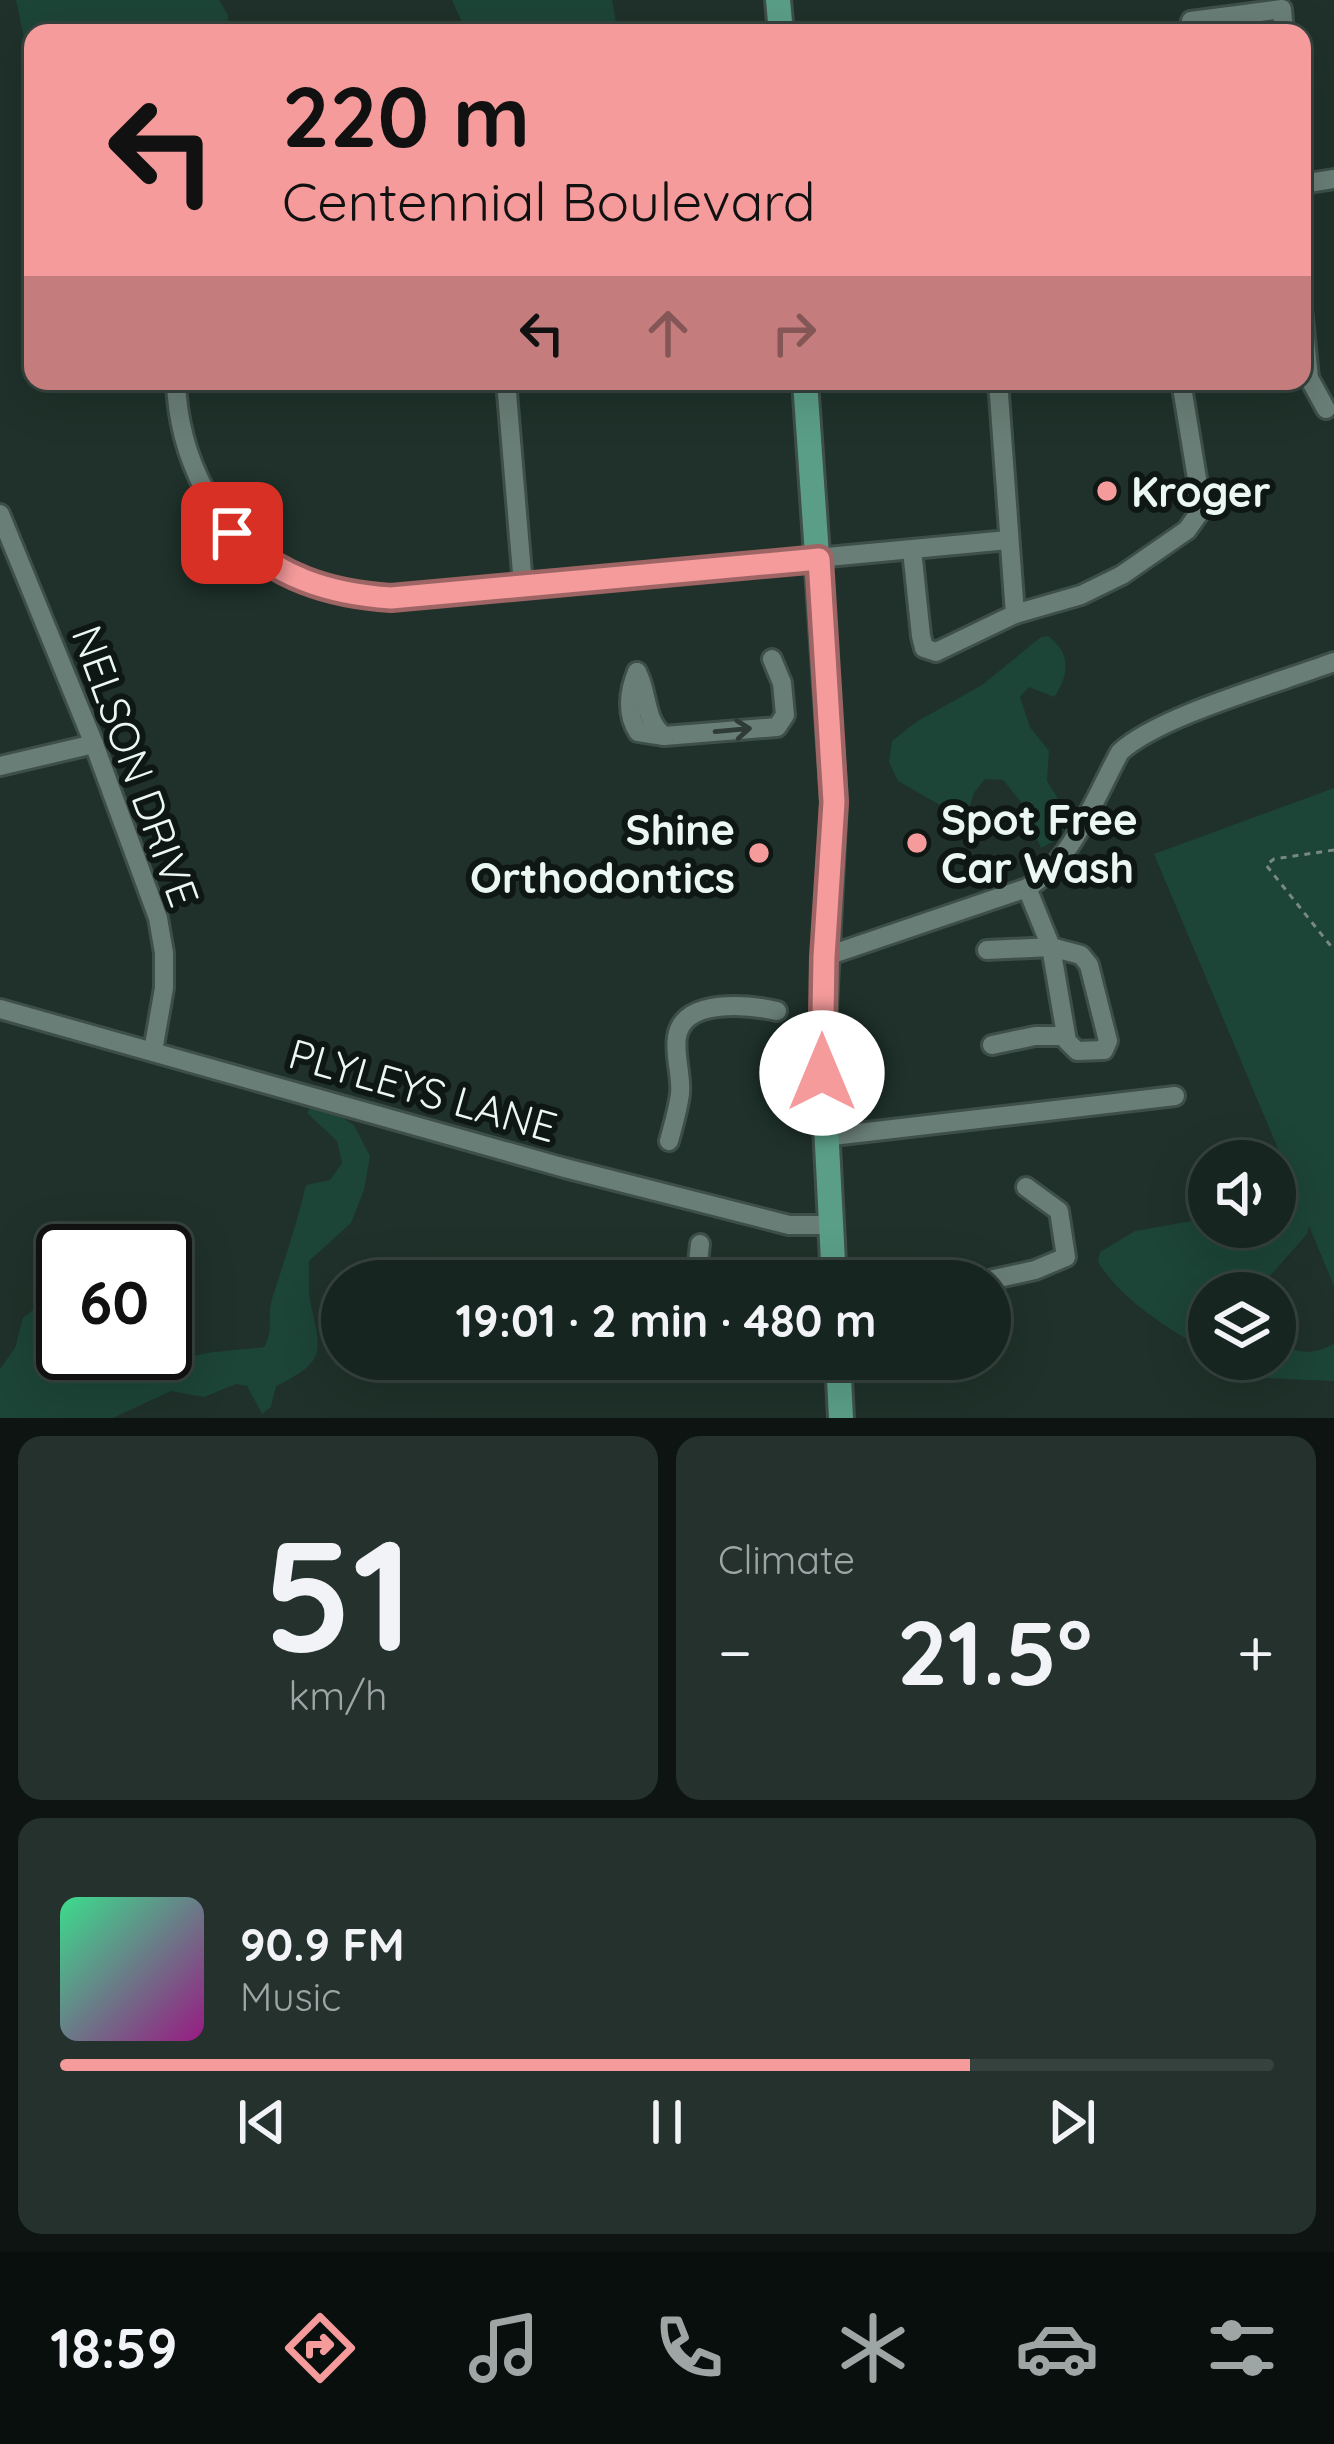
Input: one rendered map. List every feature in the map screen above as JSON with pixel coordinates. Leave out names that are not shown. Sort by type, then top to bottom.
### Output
[{"type":"main road","points":[[806,390],[834,802],[824,957],[824,1137],[832,1260]]},
{"type":"main road","points":[[839,1380],[842,1418]]},
{"type":"street","points":[[1191,21],[1282,9],[1283,24]]},
{"type":"street","points":[[1311,382],[1326,409]]},
{"type":"street","points":[[176,390],[184,438],[232,533],[284,574],[335,591],[391,598],[1008,540]]},
{"type":"street","points":[[507,390],[523,585]]},
{"type":"street","points":[[999,390],[1015,614]]},
{"type":"street","points":[[912,550],[924,648],[945,651],[1015,614],[1081,595],[1122,575],[1199,517],[1202,509],[1182,390]]},
{"type":"street","name":"NELSON DRIVE","points":[[0,514],[94,744],[158,918],[164,988],[153,1051]]},
{"type":"street","points":[[637,672],[630,688],[632,722],[638,732],[664,736],[777,727],[785,715],[782,682],[772,659]]},
{"type":"street","points":[[824,957],[1027,888],[1045,877],[1060,859],[1130,742],[1334,662]]},
{"type":"street","points":[[0,766],[94,744]]},
{"type":"street","points":[[987,950],[1051,947],[1086,958],[1108,1041],[1104,1050],[1077,1051],[1066,1036],[1051,947],[1027,888]]},
{"type":"street","points":[[669,1141],[681,1091],[676,1034],[688,1017],[706,1009],[757,1006],[777,1011]]},
{"type":"street","name":"PLYLEYS LANE","points":[[0,1009],[565,1168],[789,1225],[830,1225]]},
{"type":"street","points":[[992,1045],[1035,1036],[1066,1036]]},
{"type":"street","points":[[824,1137],[1175,1096]]},
{"type":"street","points":[[1011,1275],[1066,1257],[1060,1211],[1026,1187]]},
{"type":"street","points":[[698,1260],[700,1244]]},
{"type":"street","points":[[830,1418],[842,1418]]},
{"type":"path","points":[[1334,850],[1266,865],[1334,950]]},
{"type":"green space","points":[[16,0],[219,0],[228,15],[228,24],[24,24],[24,37]]},
{"type":"green space","points":[[452,0],[612,0],[616,24],[463,24]]},
{"type":"green space","points":[[1048,636],[1064,657],[1063,681],[1054,697],[1029,687],[1020,697],[1030,727],[1049,751],[1047,781],[1064,815],[1060,838],[1041,848],[1021,802],[1003,780],[985,779],[968,812],[959,816],[898,781],[889,762],[892,741],[982,685]]},
{"type":"green space","points":[[1334,788],[1334,1286],[1309,1226],[1296,1246],[1296,1140],[1274,1140],[1154,854]]},
{"type":"green space","points":[[315,1100],[354,1125],[370,1156],[351,1223],[309,1261],[317,1353],[305,1369],[276,1386],[271,1407],[262,1414],[247,1386],[236,1384],[204,1397],[171,1391],[113,1418],[0,1418],[0,1369],[15,1348],[23,1318],[36,1307],[36,1380],[192,1380],[192,1357],[264,1347],[272,1299],[306,1185],[330,1180],[342,1163],[337,1141],[307,1113]]},
{"type":"green space","points":[[1188,1222],[1188,1248],[1295,1248],[1273,1272],[1188,1272],[1188,1339],[1134,1302],[1098,1262],[1100,1252],[1135,1231]]},
{"type":"green space","points":[[1334,1344],[1334,1381],[1296,1379],[1296,1350]]},
{"type":"place","name":"Kroger","points":[[1107,491]]},
{"type":"place","name":"Spot Free Car Wash","points":[[917,843]]},
{"type":"place","name":"Shine Orthodontics","points":[[759,853]]},
{"type":"route","points":[[232,533],[284,574],[335,591],[391,598],[819,559],[834,802],[822,1073]]}]
